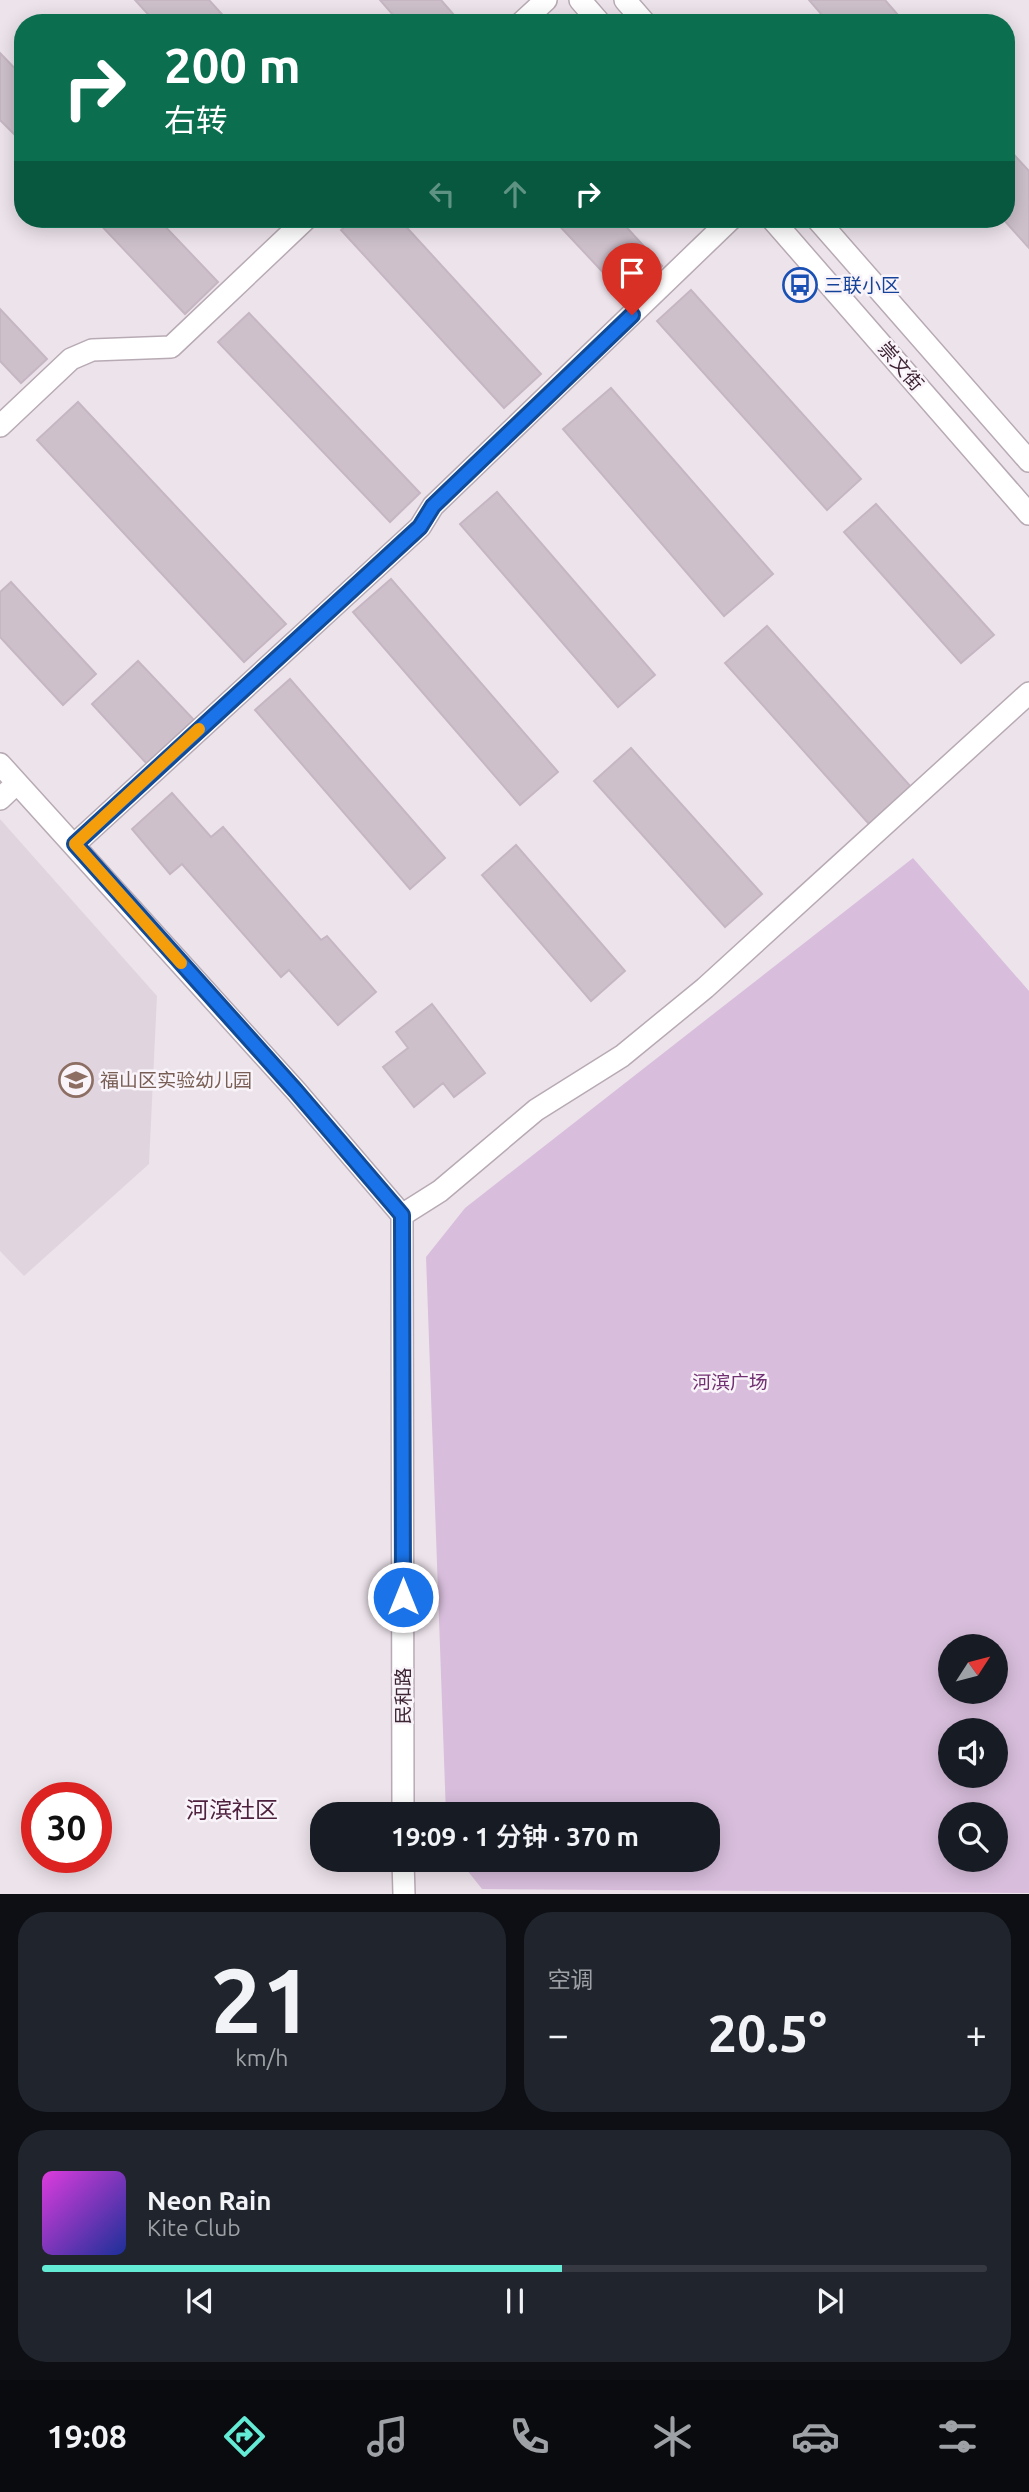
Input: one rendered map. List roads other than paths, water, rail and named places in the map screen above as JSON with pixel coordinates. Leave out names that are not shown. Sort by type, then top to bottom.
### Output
[{"type":"street","points":[[531,14],[546,0]]},
{"type":"street","points":[[580,0],[592,14]]},
{"type":"street","points":[[625,0],[637,14]]},
{"type":"street","points":[[0,426],[71,359],[92,350],[171,347],[297,228]]},
{"type":"street","points":[[75,844],[420,527],[433,506],[722,228]]},
{"type":"street","name":"崇文街","points":[[780,228],[1029,514]]},
{"type":"street","name":"崇文街","points":[[825,228],[1029,461]]},
{"type":"street","points":[[0,764],[296,1091],[402,1215],[440,1191],[536,1110],[622,1056],[684,1005],[1029,694]]},
{"type":"street","points":[[0,799],[17,783]]},
{"type":"street","name":"民和路","points":[[402,1215],[403,1802]]},
{"type":"street","points":[[404,1872],[404,1894]]},
{"type":"place","name":"三联小区","points":[[800,285]]},
{"type":"place","name":"福山区实验幼儿园","points":[[76,1080]]},
{"type":"district","name":"河滨社区","points":[[232,1810]]},
{"type":"park label","name":"河滨广场","points":[[730,1382]]}]
